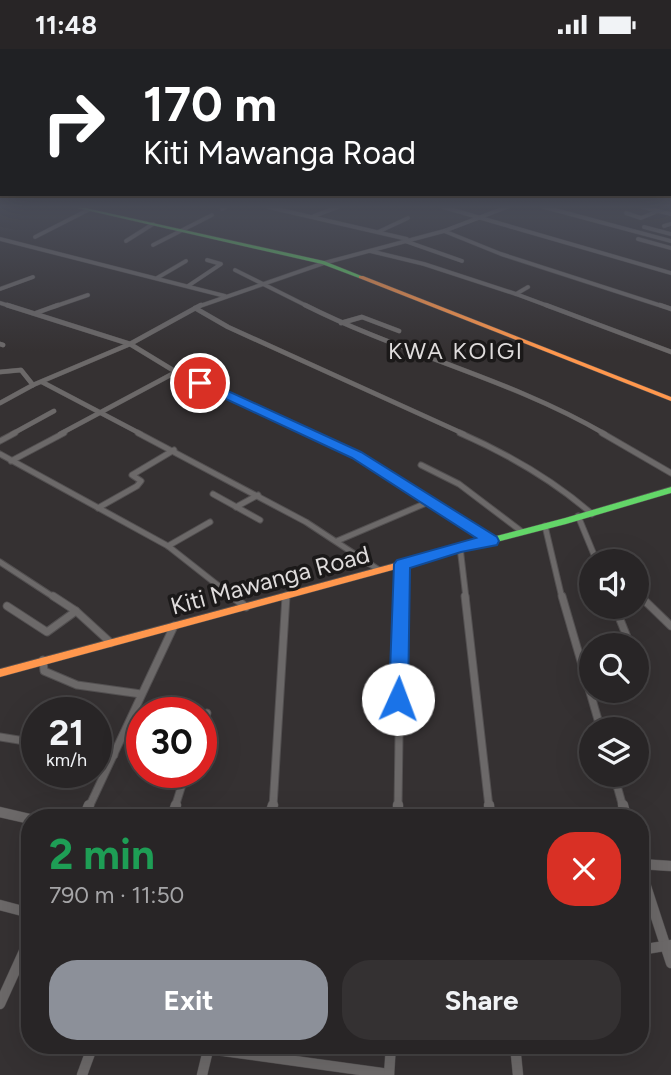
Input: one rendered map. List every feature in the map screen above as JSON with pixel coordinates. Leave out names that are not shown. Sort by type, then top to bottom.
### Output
[{"type":"street","points":[[64,255],[226,296]]},
{"type":"street","points":[[289,255],[324,263],[536,344],[671,400]]},
{"type":"street","points":[[0,403],[33,385],[130,344],[195,308],[354,255]]},
{"type":"street","points":[[386,255],[414,261],[516,294],[671,352]]},
{"type":"street","points":[[446,255],[462,261]]},
{"type":"street","points":[[504,255],[671,309]]},
{"type":"street","points":[[609,255],[671,273]]},
{"type":"street","points":[[188,286],[221,264],[207,260]]},
{"type":"street","points":[[156,278],[186,261]]},
{"type":"street","points":[[235,270],[341,323],[539,400],[584,422],[671,473]]},
{"type":"street","points":[[0,289],[33,277]]},
{"type":"street","points":[[516,294],[528,287]]},
{"type":"street","points":[[34,314],[88,295]]},
{"type":"street","points":[[0,303],[130,344],[176,372],[356,455],[491,541]]},
{"type":"street","points":[[195,308],[228,327],[509,455],[569,494],[592,514]]},
{"type":"street","points":[[341,323],[358,317],[399,331]]},
{"type":"street","points":[[365,333],[376,323]]},
{"type":"street","points":[[0,372],[21,370],[33,385]]},
{"type":"street","points":[[11,461],[176,372]]},
{"type":"street","points":[[42,382],[258,495],[337,541],[379,571]]},
{"type":"street","points":[[0,441],[54,411]]},
{"type":"street","points":[[98,508],[140,484],[141,481],[132,475],[174,450]]},
{"type":"street","points":[[0,454],[168,546],[246,607]]},
{"type":"street","points":[[421,465],[459,484],[521,531]]},
{"type":"street","name":"Kiti Mawanga Road","points":[[1,674],[43,660],[592,514],[671,490]]},
{"type":"street","points":[[213,494],[260,520]]},
{"type":"street","points":[[236,507],[258,495]]},
{"type":"street","points":[[337,541],[432,501]]},
{"type":"street","points":[[578,516],[592,549]]},
{"type":"street","points":[[168,546],[210,522]]},
{"type":"street","points":[[545,526],[559,589],[597,717]]},
{"type":"street","points":[[460,547],[489,809]]},
{"type":"street","points":[[0,562],[76,611],[111,643]]},
{"type":"street","points":[[398,809],[402,564]]},
{"type":"street","points":[[272,809],[286,596]]},
{"type":"street","points":[[7,606],[47,632],[76,611]]},
{"type":"street","points":[[649,606],[662,622],[671,626]]},
{"type":"street","points":[[88,809],[174,626]]},
{"type":"street","points":[[43,660],[44,671],[77,685],[141,694]]},
{"type":"street","points":[[0,737],[21,740]]},
{"type":"street","points":[[617,787],[624,809]]},
{"type":"street","points":[[174,809],[181,788]]},
{"type":"street","points":[[0,812],[21,817]]},
{"type":"street","points":[[649,866],[671,866]]},
{"type":"street","points":[[649,891],[668,945],[671,963]]},
{"type":"street","points":[[0,905],[21,911]]},
{"type":"street","points":[[649,948],[668,945]]},
{"type":"street","points":[[0,1004],[21,958]]},
{"type":"street","points":[[82,1075],[90,1054]]},
{"type":"street","points":[[202,1075],[207,1054]]},
{"type":"street","points":[[254,1054],[389,1075],[390,1054]]},
{"type":"street","points":[[516,1054],[518,1075]]},
{"type":"traffic: fast","points":[[288,255],[324,263],[361,277]]},
{"type":"traffic: fast","points":[[485,542],[671,490]]},
{"type":"traffic: slow","points":[[361,277],[671,399]]},
{"type":"traffic: slow","points":[[0,673],[485,542]]},
{"type":"district","name":"KWA KOIGI","points":[[456,351]]},
{"type":"route","points":[[200,383],[356,455],[491,541],[402,564],[398,699]]}]
